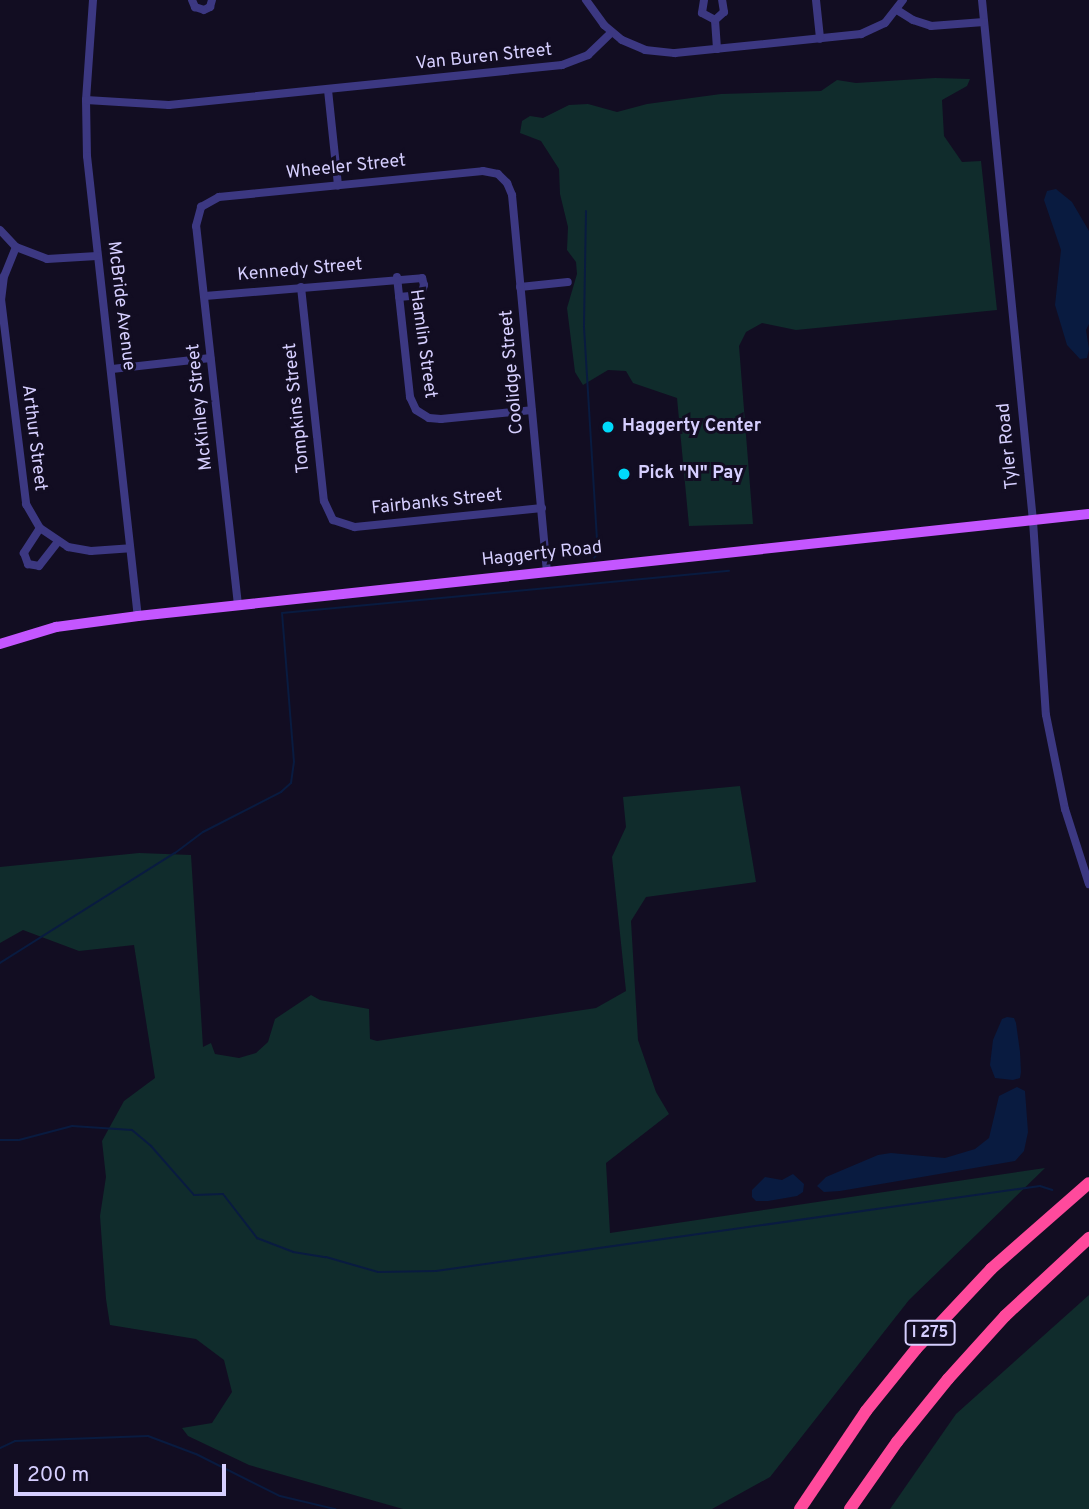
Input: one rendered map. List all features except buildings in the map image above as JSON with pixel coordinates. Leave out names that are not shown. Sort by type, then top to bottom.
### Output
[{"type":"highway","name":"I 275","points":[[800,1509],[866,1411],[916,1349],[991,1269],[1089,1183]]},
{"type":"highway","name":"I 275","points":[[850,1509],[897,1442],[955,1370],[1005,1316],[1089,1238]]},
{"type":"main road","name":"Haggerty Road","points":[[0,644],[56,627],[138,616],[1089,514]]},
{"type":"street","name":"McBride Avenue","points":[[93,0],[86,100],[87,156],[138,616]]},
{"type":"street","points":[[192,0],[195,7],[204,10],[210,7],[212,0]]},
{"type":"street","points":[[586,0],[612,32],[631,44],[657,52],[717,49],[868,32],[885,23],[903,0]]},
{"type":"street","points":[[704,0],[702,13],[715,20]]},
{"type":"street","points":[[715,20],[724,12],[722,0]]},
{"type":"street","points":[[816,0],[820,39]]},
{"type":"street","name":"Tyler Road","points":[[982,0],[1033,521],[1046,715],[1065,809],[1089,884]]},
{"type":"street","points":[[897,10],[913,20],[931,26],[984,22]]},
{"type":"street","points":[[715,20],[717,49]]},
{"type":"street","name":"Van Buren Street","points":[[86,100],[169,105],[562,65],[588,55],[612,32]]},
{"type":"street","points":[[328,90],[338,185]]},
{"type":"street","name":"Wheeler Street","points":[[201,207],[219,197],[483,170],[498,174]]},
{"type":"street","name":"Coolidge Street","points":[[498,174],[507,183],[512,195],[547,572]]},
{"type":"street","name":"McKinley Street","points":[[201,207],[196,226],[239,605]]},
{"type":"street","points":[[0,230],[16,247],[47,260],[97,256]]},
{"type":"street","name":"Arthur Street","points":[[16,247],[4,275],[1,299],[22,490],[29,512],[40,528],[58,542],[91,551],[130,548]]},
{"type":"street","points":[[397,277],[416,276],[422,278],[424,285],[421,295],[399,297]]},
{"type":"street","name":"Kennedy Street","points":[[205,296],[397,277]]},
{"type":"street","name":"Hamlin Street","points":[[397,277],[410,397],[420,413],[441,419],[532,410]]},
{"type":"street","points":[[520,287],[568,282]]},
{"type":"street","name":"Tompkins Street","points":[[301,287],[324,501],[327,511],[335,521]]},
{"type":"street","points":[[112,369],[211,358]]},
{"type":"street","name":"Fairbanks Street","points":[[335,521],[355,527],[542,508]]},
{"type":"street","points":[[40,528],[24,553],[28,564],[39,566],[58,542]]},
{"type":"green space","points":[[935,78],[970,79],[967,86],[942,100],[944,136],[962,162],[981,161],[997,310],[796,330],[762,323],[746,332],[739,346],[753,524],[689,526],[677,398],[633,383],[626,371],[608,370],[583,385],[575,372],[567,308],[577,274],[576,262],[567,250],[568,227],[560,194],[559,169],[541,141],[520,133],[522,121],[530,116],[543,118],[569,105],[588,104],[617,112],[647,104],[721,94],[821,91],[837,80],[856,83]]},
{"type":"green space","points":[[740,786],[756,882],[646,897],[631,921],[638,1040],[656,1092],[669,1114],[606,1163],[610,1233],[1045,1168],[909,1300],[770,1477],[712,1509],[403,1509],[249,1465],[188,1436],[182,1428],[212,1423],[232,1392],[224,1360],[196,1339],[110,1325],[106,1299],[100,1216],[106,1177],[102,1141],[124,1101],[155,1078],[134,945],[79,951],[23,930],[0,943],[0,867],[139,853],[191,855],[203,1047],[211,1043],[215,1054],[239,1058],[256,1053],[268,1042],[275,1019],[311,995],[320,1000],[369,1009],[370,1039],[377,1041],[596,1008],[626,991],[612,857],[626,827],[623,797]]},
{"type":"green space","points":[[1089,1295],[1089,1509],[890,1509],[956,1414]]},
{"type":"water","points":[[1056,189],[1072,202],[1089,231],[1087,358],[1080,359],[1067,345],[1055,305],[1061,250],[1044,200],[1047,191]]},
{"type":"water","points":[[1014,1018],[1016,1023],[1020,1052],[1020,1078],[1013,1080],[995,1078],[990,1065],[993,1040],[1002,1019]]},
{"type":"water","points":[[1017,1087],[1025,1091],[1028,1132],[1024,1151],[1015,1161],[840,1191],[824,1192],[817,1186],[826,1177],[878,1155],[891,1153],[945,1158],[975,1149],[989,1138],[999,1096]]},
{"type":"water","points":[[793,1174],[804,1184],[803,1192],[797,1196],[768,1201],[756,1201],[752,1197],[752,1190],[765,1177],[782,1180]]},
{"type":"waterway","points":[[586,211],[584,327],[598,553],[594,558]]},
{"type":"waterway","points":[[0,963],[175,853],[203,832],[281,792],[291,783],[294,762],[282,613],[729,571]]},
{"type":"waterway","points":[[0,1140],[19,1140],[72,1126],[132,1130],[151,1146],[194,1195],[223,1194],[257,1238],[293,1252],[326,1257],[378,1272],[436,1271],[1040,1186],[1052,1190]]},
{"type":"waterway","points":[[0,1448],[15,1441],[148,1436],[196,1454],[280,1496],[335,1509]]},
{"type":"place","name":"Haggerty Center","points":[[608,427]]},
{"type":"place","name":"Pick \"N\" Pay","points":[[624,474]]}]
